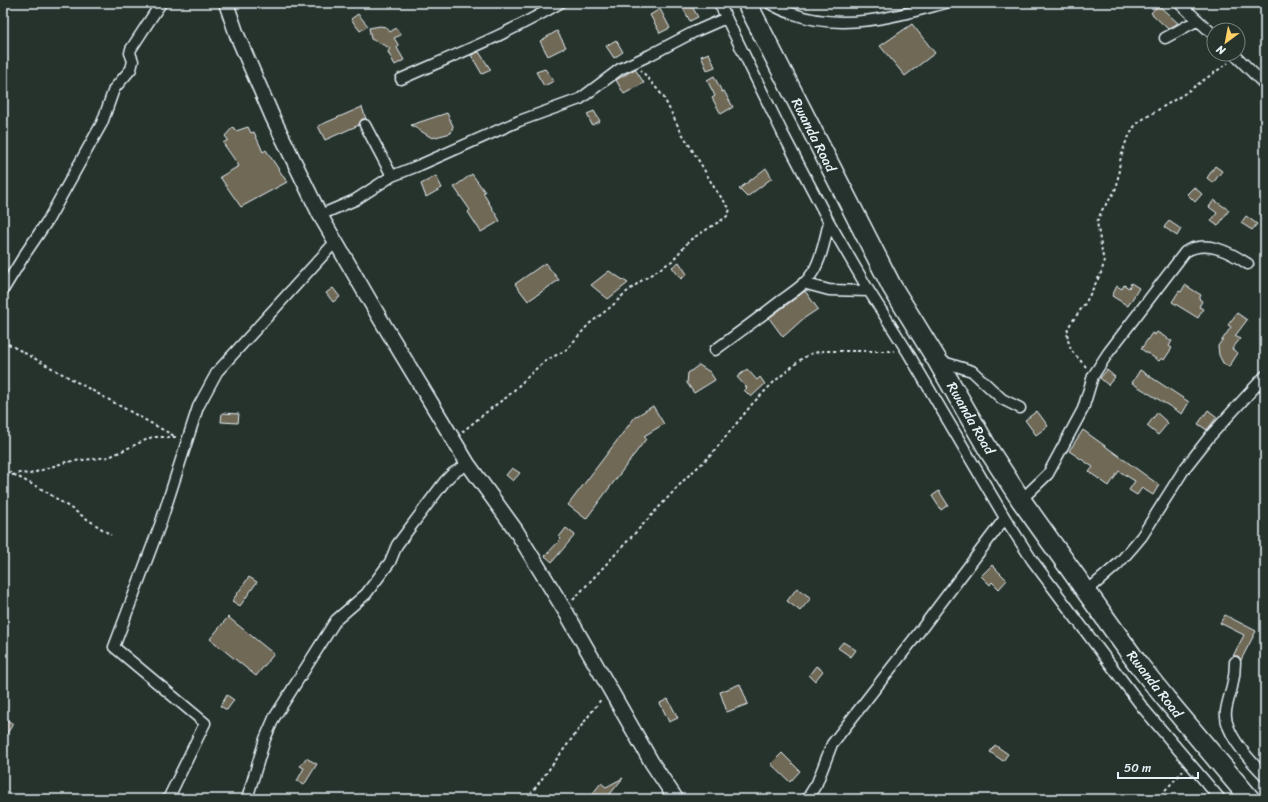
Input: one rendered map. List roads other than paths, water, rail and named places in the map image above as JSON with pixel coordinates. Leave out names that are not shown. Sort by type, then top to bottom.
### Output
[{"type":"highway","name":"Rwanda Road","points":[[747,3],[892,288],[937,360],[988,448],[1021,500],[1138,664],[1250,799]]},
{"type":"street","points":[[3,290],[48,220],[103,120],[114,90],[130,71],[133,65],[133,58],[130,52],[131,49],[161,3]]},
{"type":"street","points":[[226,3],[237,35],[267,104],[320,215],[336,240],[381,320],[468,464],[515,529],[610,687],[652,763],[676,799]]},
{"type":"street","points":[[401,79],[504,33],[560,3]]},
{"type":"street","points":[[719,3],[783,134],[829,222],[869,291],[907,351],[1004,518],[1032,560],[1143,708],[1220,799]]},
{"type":"street","points":[[769,3],[799,16],[813,19],[846,22],[865,22],[944,3]]},
{"type":"street","points":[[1180,3],[1206,28]]},
{"type":"street","points":[[320,215],[355,200],[392,176],[420,166],[519,121],[580,98],[620,69],[694,32],[726,18]]},
{"type":"street","points":[[1165,38],[1198,20]]},
{"type":"street","points":[[1242,62],[1265,85]]},
{"type":"street","points":[[366,125],[392,176]]},
{"type":"street","points":[[716,350],[803,284],[814,271],[819,259],[829,222]]},
{"type":"street","points":[[168,799],[205,723],[114,647],[160,525],[198,407],[218,372],[336,240]]},
{"type":"street","points":[[1021,500],[1048,474],[1051,469],[1083,409],[1093,376],[1121,336],[1185,252],[1197,247],[1222,249],[1248,264]]},
{"type":"street","points":[[803,284],[829,290],[869,291]]},
{"type":"street","points":[[937,360],[972,371],[1002,399],[1020,408]]},
{"type":"street","points":[[1086,592],[1118,564],[1142,536],[1185,468],[1211,435],[1265,376]]},
{"type":"street","points":[[247,799],[265,739],[274,718],[336,620],[366,594],[390,562],[397,545],[444,480],[468,464]]},
{"type":"street","points":[[807,799],[818,783],[832,744],[913,640],[1004,518]]},
{"type":"street","points":[[1235,662],[1232,686],[1225,713],[1226,723],[1245,754],[1265,776]]}]
